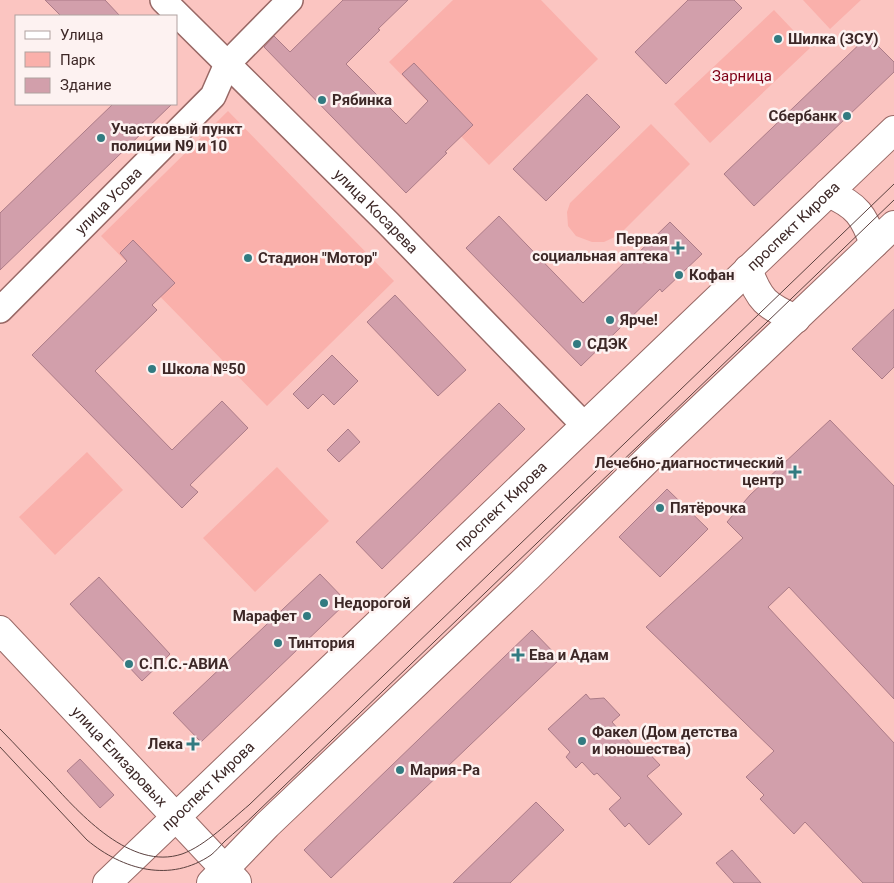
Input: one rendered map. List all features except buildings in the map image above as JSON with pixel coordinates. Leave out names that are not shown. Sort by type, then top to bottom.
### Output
[{"type":"main road","name":"проспект Кирова","points":[[106,883],[894,130]]},
{"type":"main road","points":[[828,193],[849,204],[861,215],[874,244]]},
{"type":"main road","points":[[224,878],[267,825],[894,225]]},
{"type":"main road","points":[[748,269],[754,287],[765,300],[778,311],[796,319]]},
{"type":"main road","name":"улица Елизаровых","points":[[0,630],[176,817],[224,878]]},
{"type":"street","name":"улица Косарева","points":[[163,0],[388,223],[585,426]]},
{"type":"street","name":"улица Усова","points":[[0,310],[214,96],[227,64],[290,0]]},
{"type":"green space","points":[[453,0],[541,0],[598,59],[489,165],[389,62]]},
{"type":"green space","points":[[803,0],[861,0],[830,29]]},
{"type":"green space","name":"Зарница","points":[[774,10],[810,48],[710,143],[674,104]]},
{"type":"green space","name":"Стадион \"Мотор\"","points":[[228,111],[394,281],[267,406],[101,236]]},
{"type":"green space","points":[[651,124],[690,164],[619,235],[604,242],[592,242],[576,236],[568,226],[567,212],[570,203]]},
{"type":"green space","points":[[87,452],[123,490],[55,555],[19,517]]},
{"type":"green space","points":[[277,467],[329,521],[255,592],[203,538]]},
{"type":"tram line","points":[[0,729],[76,809],[108,836],[126,847],[144,854],[163,857],[182,854],[200,845],[249,805],[894,184]]},
{"type":"tram line","points":[[0,747],[87,840],[116,859],[147,869],[163,870],[179,869],[195,864],[211,855],[894,200]]},
{"type":"place","name":"Шилка (ЗСУ)","points":[[778,39]]},
{"type":"place","name":"Рябинка","points":[[322,100]]},
{"type":"place","name":"Сбербанк","points":[[847,116]]},
{"type":"place","name":"Участковый пункт полиции N9 и 10","points":[[101,138]]},
{"type":"place","name":"Первая социальная аптека","points":[[678,248]]},
{"type":"place","name":"Стадион \"Мотор\"","points":[[248,258]]},
{"type":"place","name":"Кофан","points":[[679,275]]},
{"type":"place","name":"Ярче!","points":[[610,320]]},
{"type":"place","name":"СДЭК","points":[[577,344]]},
{"type":"place","name":"Школа №50","points":[[152,369]]},
{"type":"place","name":"Лечебно-диагностический центр","points":[[795,472]]},
{"type":"place","name":"Пятёрочка","points":[[660,508]]},
{"type":"place","name":"Недорогой","points":[[324,603]]},
{"type":"place","name":"Марафет","points":[[307,616]]},
{"type":"place","name":"Тинтория","points":[[278,643]]},
{"type":"place","name":"Ева и Адам","points":[[518,655]]},
{"type":"place","name":"С.П.С.-АВИА","points":[[129,664]]},
{"type":"place","name":"Факел (Дом детства и юношества)","points":[[582,741]]},
{"type":"place","name":"Лека","points":[[193,744]]},
{"type":"place","name":"Мария-Ра","points":[[400,770]]}]
